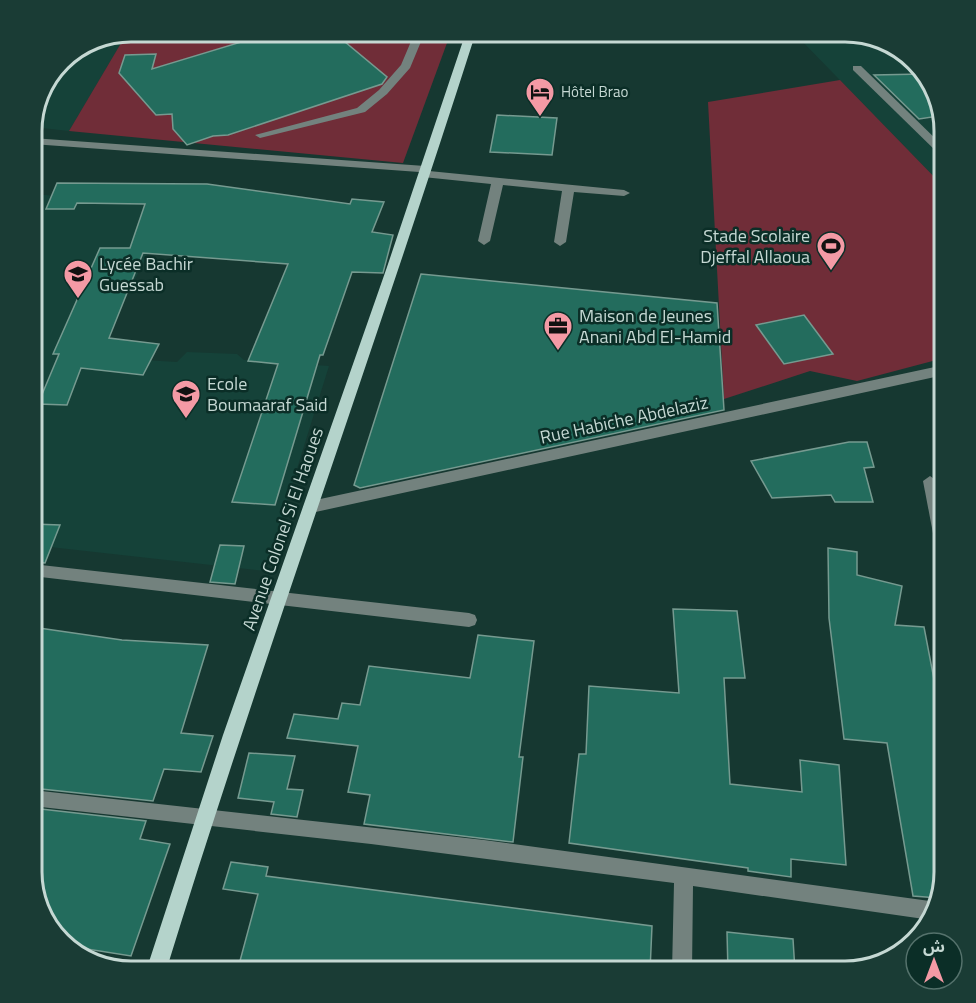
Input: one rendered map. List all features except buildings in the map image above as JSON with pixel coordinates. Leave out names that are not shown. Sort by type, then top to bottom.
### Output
[{"type":"main road","name":"Avenue Colonel Si El Haoues","points":[[159,961],[204,815],[280,600],[468,42]]},
{"type":"street","points":[[260,135],[361,110],[384,92],[406,66],[416,42]]},
{"type":"street","points":[[857,68],[934,142]]},
{"type":"street","points":[[42,142],[424,171],[624,193]]},
{"type":"street","points":[[484,241],[498,180]]},
{"type":"street","points":[[560,242],[569,186]]},
{"type":"street","name":"Rue Habiche Abdelaziz","points":[[311,507],[934,372]]},
{"type":"street","points":[[930,481],[934,499]]},
{"type":"street","points":[[42,571],[469,620]]},
{"type":"street","points":[[42,799],[204,815],[684,874],[925,910]]},
{"type":"street","points":[[682,961],[684,874]]},
{"type":"shaded area","points":[[447,42],[403,163],[69,131],[121,43]]},
{"type":"shaded area","points":[[803,42],[851,42],[868,45],[899,60],[912,72],[927,97],[932,114],[934,177]]},
{"type":"shaded area","points":[[121,43],[69,131],[42,128],[45,108],[51,92],[60,77],[72,64],[103,47]]},
{"type":"shaded area","name":"Stade Scolaire Djeffal Allaoua","points":[[840,80],[934,177],[934,361],[857,381],[810,371],[724,399],[708,102]]},
{"type":"shaded area","name":"Ecole Boumaaraf Said","points":[[42,195],[174,205],[94,357],[177,362],[187,352],[237,354],[244,360],[329,366],[265,571],[42,546]]},
{"type":"place","name":"Hôtel Brao","points":[[540,118]]},
{"type":"place","name":"Stade Scolaire Djeffal Allaoua","points":[[831,272]]},
{"type":"place","name":"Lycée Bachir Guessab","points":[[78,300]]},
{"type":"place","name":"Maison de Jeunes Anani Abd El-Hamid","points":[[558,352]]},
{"type":"place","name":"Ecole Boumaaraf Said","points":[[186,420]]}]
